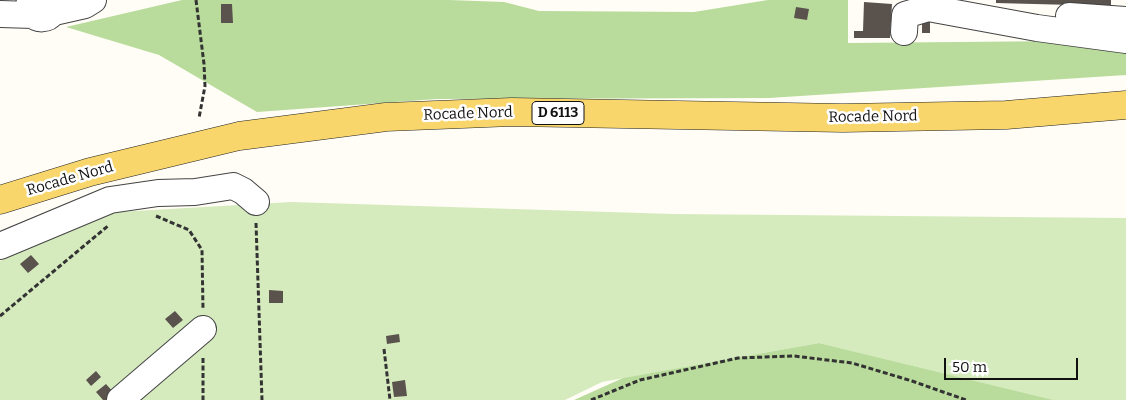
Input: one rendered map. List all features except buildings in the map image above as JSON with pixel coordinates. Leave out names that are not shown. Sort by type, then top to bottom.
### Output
[{"type":"main road","name":"Rocade Nord","points":[[0,200],[90,172],[239,136],[386,117],[512,112],[853,118],[1006,115],[1126,104]]},
{"type":"street","points":[[0,5],[85,5],[93,0]]},
{"type":"street","points":[[946,0],[978,3],[996,11],[1126,20]]},
{"type":"street","points":[[0,14],[37,5]]},
{"type":"street","points":[[904,32],[905,15],[928,8],[1037,28],[1126,40]]},
{"type":"street","points":[[0,246],[110,200],[158,193],[195,192],[233,186],[243,191],[256,202]]},
{"type":"street","points":[[120,400],[203,329]]},
{"type":"path","points":[[196,0],[205,86],[199,118]]},
{"type":"path","points":[[256,202],[262,400]]},
{"type":"path","points":[[151,214],[189,230],[202,250],[203,400]]},
{"type":"path","points":[[0,316],[110,224]]},
{"type":"path","points":[[384,349],[390,400]]},
{"type":"path","points":[[591,400],[640,380],[738,358],[794,356],[852,363],[966,400]]},
{"type":"green space","points":[[182,0],[449,0],[504,2],[539,11],[694,12],[768,0],[848,0],[848,43],[1068,41],[1126,48],[1126,75],[769,98],[437,99],[257,112],[159,55],[66,27]]},
{"type":"green space","points":[[291,202],[673,214],[1126,218],[1126,400],[1051,400],[819,343],[602,382],[565,400],[0,400],[0,261],[100,213]]},
{"type":"green space","points":[[819,343],[1053,400],[574,400],[623,378]]}]
